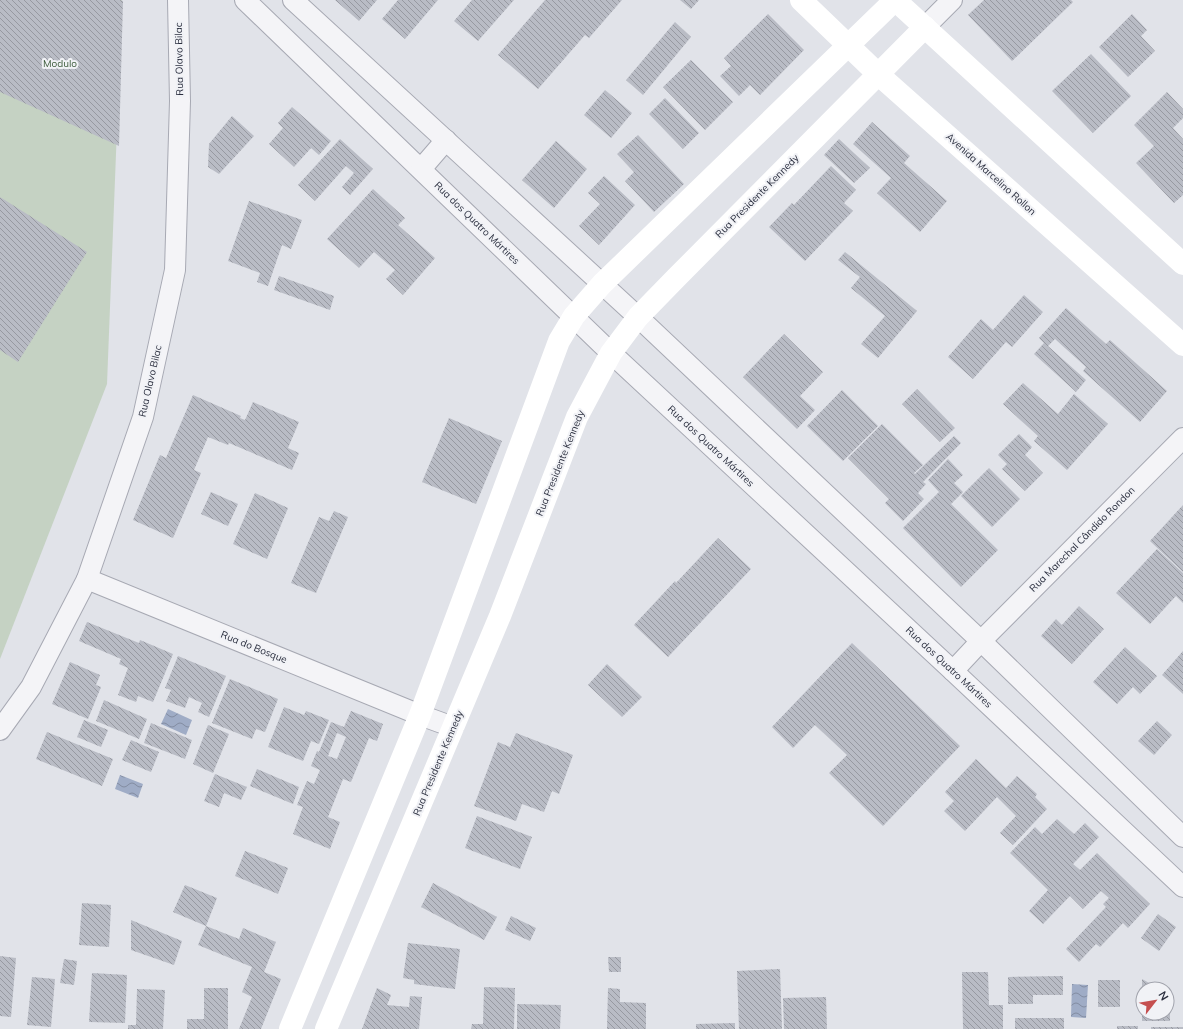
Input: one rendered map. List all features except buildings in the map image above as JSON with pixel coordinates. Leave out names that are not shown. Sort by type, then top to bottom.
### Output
[{"type":"street","name":"Rua Olavo Bilac","points":[[0,730],[31,687],[87,579],[143,417],[175,270],[180,101],[178,0]]},
{"type":"street","name":"Rua dos Quatro Mártires","points":[[245,0],[611,353],[954,671],[1183,887]]},
{"type":"street","points":[[293,0],[638,317],[981,641],[1183,836]]},
{"type":"street","name":"Avenida Marcelino Rollon","points":[[801,0],[879,75],[1183,345]]},
{"type":"street","points":[[290,1029],[420,715],[559,341],[574,316],[602,284],[895,0],[1183,264]]},
{"type":"street","name":"Rua Presidente Kennedy","points":[[326,1029],[500,616],[577,417],[611,353],[638,317],[952,0]]},
{"type":"street","points":[[421,169],[446,140]]},
{"type":"street","name":"Rua Marechal Cândido Rondon","points":[[954,671],[981,641],[1183,438]]},
{"type":"street","name":"Rua do Bosque","points":[[87,579],[420,715],[453,727]]},
{"type":"green space","name":"Modulo","points":[[0,0],[122,0],[107,384],[0,659]]},
{"type":"water","points":[[168,709],[192,720],[186,735],[161,724]]},
{"type":"water","points":[[120,775],[143,784],[138,798],[115,789]]},
{"type":"water","points":[[1072,984],[1088,985],[1086,1018],[1071,1017]]}]
